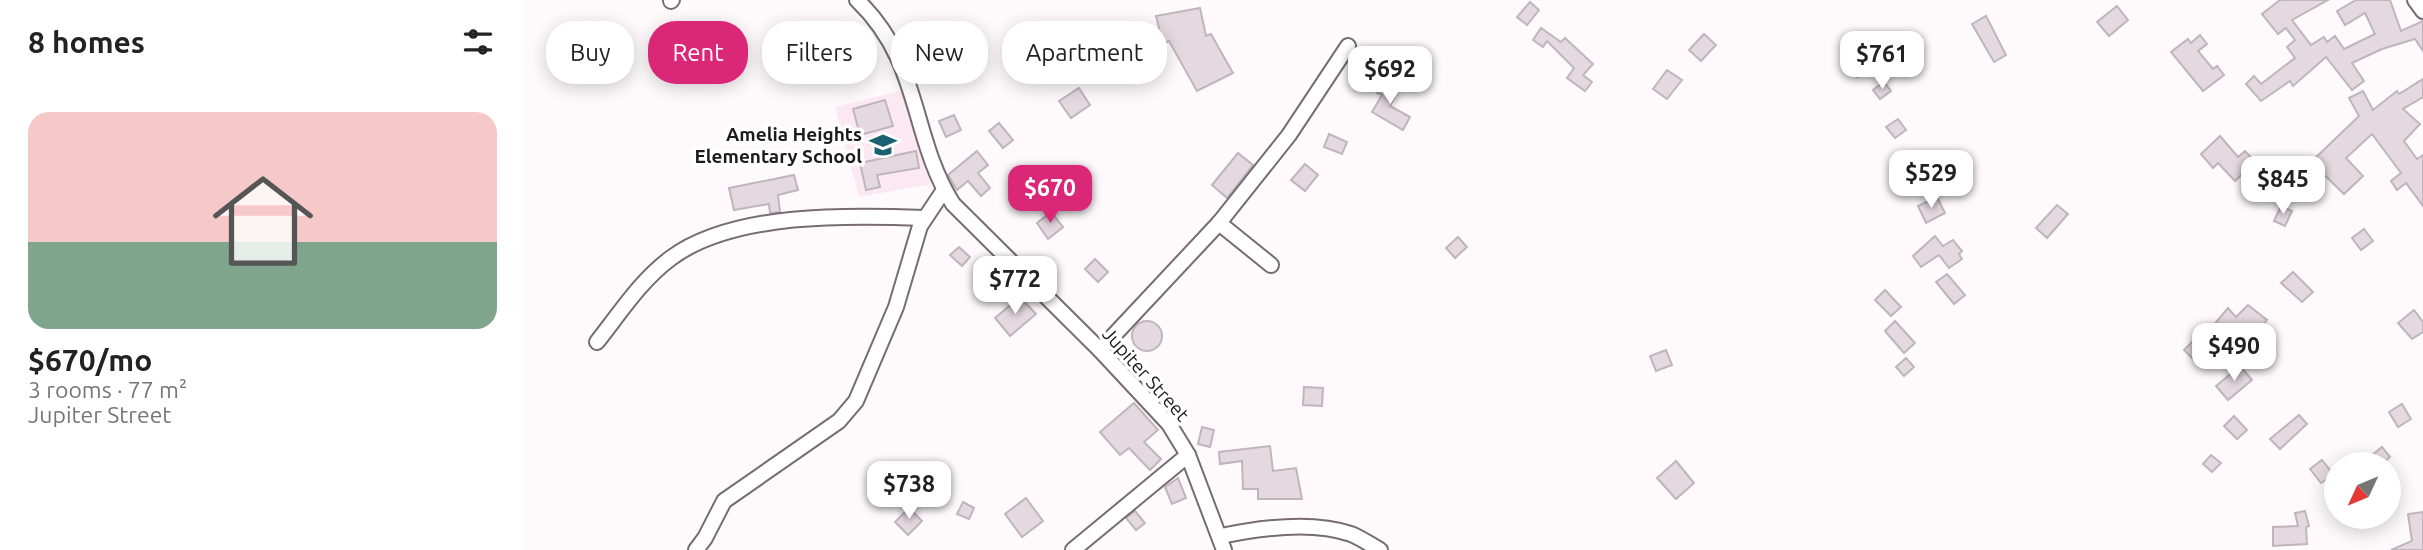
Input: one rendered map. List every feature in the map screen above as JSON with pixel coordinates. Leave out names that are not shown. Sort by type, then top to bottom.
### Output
[{"type":"street","name":"Jupiter Street","points":[[857,0],[877,19],[896,51],[916,102],[936,176],[953,204],[1100,350],[1169,424],[1188,455],[1222,543]]},
{"type":"street","points":[[2415,0],[2423,11]]},
{"type":"street","points":[[1100,350],[1219,223],[1289,135],[1348,46]]},
{"type":"street","points":[[696,550],[724,501],[839,421],[856,401],[896,307],[925,218],[944,190]]},
{"type":"street","points":[[597,342],[648,278],[672,257],[708,238],[798,218],[857,215],[925,218]]},
{"type":"street","points":[[1219,223],[1271,265]]},
{"type":"street","points":[[1073,550],[1188,455]]},
{"type":"street","points":[[1222,543],[1268,526],[1350,534],[1380,550]]},
{"type":"shaded area","name":"Amelia Heights Elementary School","points":[[904,90],[932,184],[859,197],[835,107]]},
{"type":"building","points":[[2280,0],[2328,0],[2292,20],[2311,45],[2324,37],[2327,42],[2335,36],[2344,49],[2375,34],[2365,13],[2345,25],[2337,11],[2356,0],[2390,0],[2401,31],[2423,21],[2423,51],[2415,39],[2382,49],[2352,63],[2364,81],[2352,90],[2326,57],[2293,86],[2290,81],[2261,101],[2246,84],[2254,76],[2261,84],[2295,58],[2287,47],[2295,40],[2286,28],[2278,34],[2262,14]]},
{"type":"building","points":[[1530,2],[1539,10],[1527,25],[1517,17]]},
{"type":"building","points":[[2117,6],[2128,20],[2109,36],[2097,22]]},
{"type":"building","points":[[1200,8],[1206,36],[1211,34],[1233,73],[1197,91],[1169,41],[1167,42],[1167,21],[1157,21],[1156,16]]},
{"type":"building","points":[[1986,16],[2006,55],[1994,62],[1972,24]]},
{"type":"building","points":[[1541,28],[1561,42],[1565,38],[1593,64],[1583,75],[1592,82],[1585,91],[1567,78],[1574,68],[1547,41],[1543,47],[1533,40]]},
{"type":"building","points":[[1704,34],[1716,45],[1701,61],[1689,50]]},
{"type":"building","points":[[2200,35],[2207,44],[2198,51],[2213,69],[2217,66],[2224,75],[2203,91],[2171,52],[2188,39],[2191,43]]},
{"type":"building","points":[[1862,55],[1869,71],[1857,77],[1850,62]]},
{"type":"building","points":[[1667,70],[1682,80],[1667,99],[1653,89]]},
{"type":"building","points":[[1384,79],[1400,87],[1390,106],[1410,117],[1403,130],[1372,112],[1382,95],[1377,93]]},
{"type":"building","points":[[2423,79],[2423,97],[2403,109],[2420,124],[2404,141],[2417,159],[2423,155],[2423,206],[2406,183],[2397,190],[2391,181],[2401,173],[2372,134],[2346,158],[2363,176],[2344,194],[2311,162],[2359,116],[2349,98],[2363,91],[2373,110],[2397,91],[2399,94]]},
{"type":"building","points":[[1884,82],[1891,91],[1880,99],[1873,90]]},
{"type":"building","points":[[1079,88],[1090,105],[1071,118],[1059,101]]},
{"type":"building","points":[[885,100],[893,126],[860,135],[853,109]]},
{"type":"building","points":[[954,115],[961,130],[946,137],[939,121]]},
{"type":"building","points":[[1898,119],[1906,130],[1895,138],[1886,127]]},
{"type":"building","points":[[999,123],[1013,140],[1003,148],[989,131]]},
{"type":"building","points":[[1329,134],[1347,142],[1342,154],[1324,147]]},
{"type":"building","points":[[2220,136],[2238,157],[2245,151],[2255,161],[2235,181],[2218,163],[2213,168],[2201,154]]},
{"type":"building","points":[[916,151],[919,168],[877,175],[880,187],[866,190],[860,163]]},
{"type":"building","points":[[977,151],[988,165],[978,173],[990,188],[981,196],[968,181],[957,190],[948,175]]},
{"type":"building","points":[[1238,153],[1253,165],[1227,198],[1212,185]]},
{"type":"building","points":[[1305,164],[1318,175],[1305,191],[1291,180]]},
{"type":"building","points":[[794,175],[798,190],[778,195],[780,212],[770,213],[769,204],[734,210],[729,188]]},
{"type":"building","points":[[1937,197],[1945,213],[1926,223],[1918,206]]},
{"type":"building","points":[[2057,205],[2068,214],[2047,238],[2036,228]]},
{"type":"building","points":[[2281,206],[2292,211],[2285,226],[2274,221]]},
{"type":"building","points":[[1051,212],[1063,227],[1048,239],[1037,223]]},
{"type":"building","points":[[2364,229],[2373,241],[2361,250],[2352,238]]},
{"type":"building","points":[[1935,236],[1943,246],[1953,240],[1962,251],[1959,254],[1962,259],[1949,268],[1939,255],[1921,267],[1913,256]]},
{"type":"building","points":[[1458,237],[1467,247],[1455,258],[1446,248]]},
{"type":"building","points":[[959,247],[970,257],[962,266],[950,255]]},
{"type":"building","points":[[1095,259],[1108,272],[1098,282],[1085,269]]},
{"type":"building","points":[[2293,272],[2313,292],[2302,302],[2281,283]]},
{"type":"building","points":[[1947,274],[1965,295],[1954,304],[1936,282]]},
{"type":"building","points":[[1885,290],[1901,307],[1891,316],[1875,300]]},
{"type":"building","points":[[1020,297],[1036,314],[1010,336],[995,318]]},
{"type":"building","points":[[2248,305],[2267,320],[2233,358],[2219,344],[2198,364],[2184,350],[2193,341],[2197,345],[2228,308],[2236,317]]},
{"type":"building","points":[[2414,310],[2423,322],[2423,332],[2412,339],[2398,323]]},
{"type":"building","points":[[1147,321],[1158,325],[1162,336],[1158,347],[1147,351],[1136,347],[1132,336],[1136,325]]},
{"type":"building","points":[[1895,321],[1915,343],[1904,353],[1885,331]]},
{"type":"building","points":[[1666,350],[1672,365],[1656,371],[1650,356]]},
{"type":"building","points":[[1906,358],[1914,367],[1904,376],[1896,367]]},
{"type":"building","points":[[2240,366],[2252,380],[2228,400],[2216,386]]},
{"type":"building","points":[[1304,387],[1323,388],[1322,406],[1303,405]]},
{"type":"building","points":[[1134,403],[1158,430],[1144,442],[1161,459],[1150,470],[1129,448],[1120,455],[1100,432]]},
{"type":"building","points":[[2402,404],[2411,419],[2398,427],[2389,412]]},
{"type":"building","points":[[2299,415],[2307,424],[2280,449],[2270,439]]},
{"type":"building","points":[[2234,416],[2247,430],[2237,439],[2224,426]]},
{"type":"building","points":[[1202,427],[1214,430],[1210,447],[1198,444]]},
{"type":"building","points":[[1270,446],[1273,471],[1296,468],[1302,499],[1258,499],[1258,489],[1243,489],[1242,461],[1220,464],[1219,452]]},
{"type":"building","points":[[2211,455],[2221,463],[2212,472],[2203,464]]},
{"type":"building","points":[[2322,460],[2324,481],[2321,483],[2310,469]]},
{"type":"building","points":[[1676,461],[1694,483],[1676,499],[1657,478]]},
{"type":"building","points":[[1178,478],[1186,498],[1172,504],[1165,487]]},
{"type":"building","points":[[1026,498],[1043,521],[1022,537],[1005,514]]},
{"type":"building","points":[[963,502],[974,508],[969,519],[957,514]]},
{"type":"building","points":[[909,508],[922,521],[908,535],[895,522]]},
{"type":"building","points":[[1135,511],[1145,523],[1136,530],[1126,518]]},
{"type":"building","points":[[2305,511],[2309,526],[2306,527],[2307,544],[2273,546],[2273,527],[2298,526],[2295,513]]},
{"type":"building","points":[[2423,512],[2423,550],[2391,550],[2412,541],[2408,514]]},
{"type":"place","name":"Amelia Heights Elementary School","points":[[883,145]]}]
